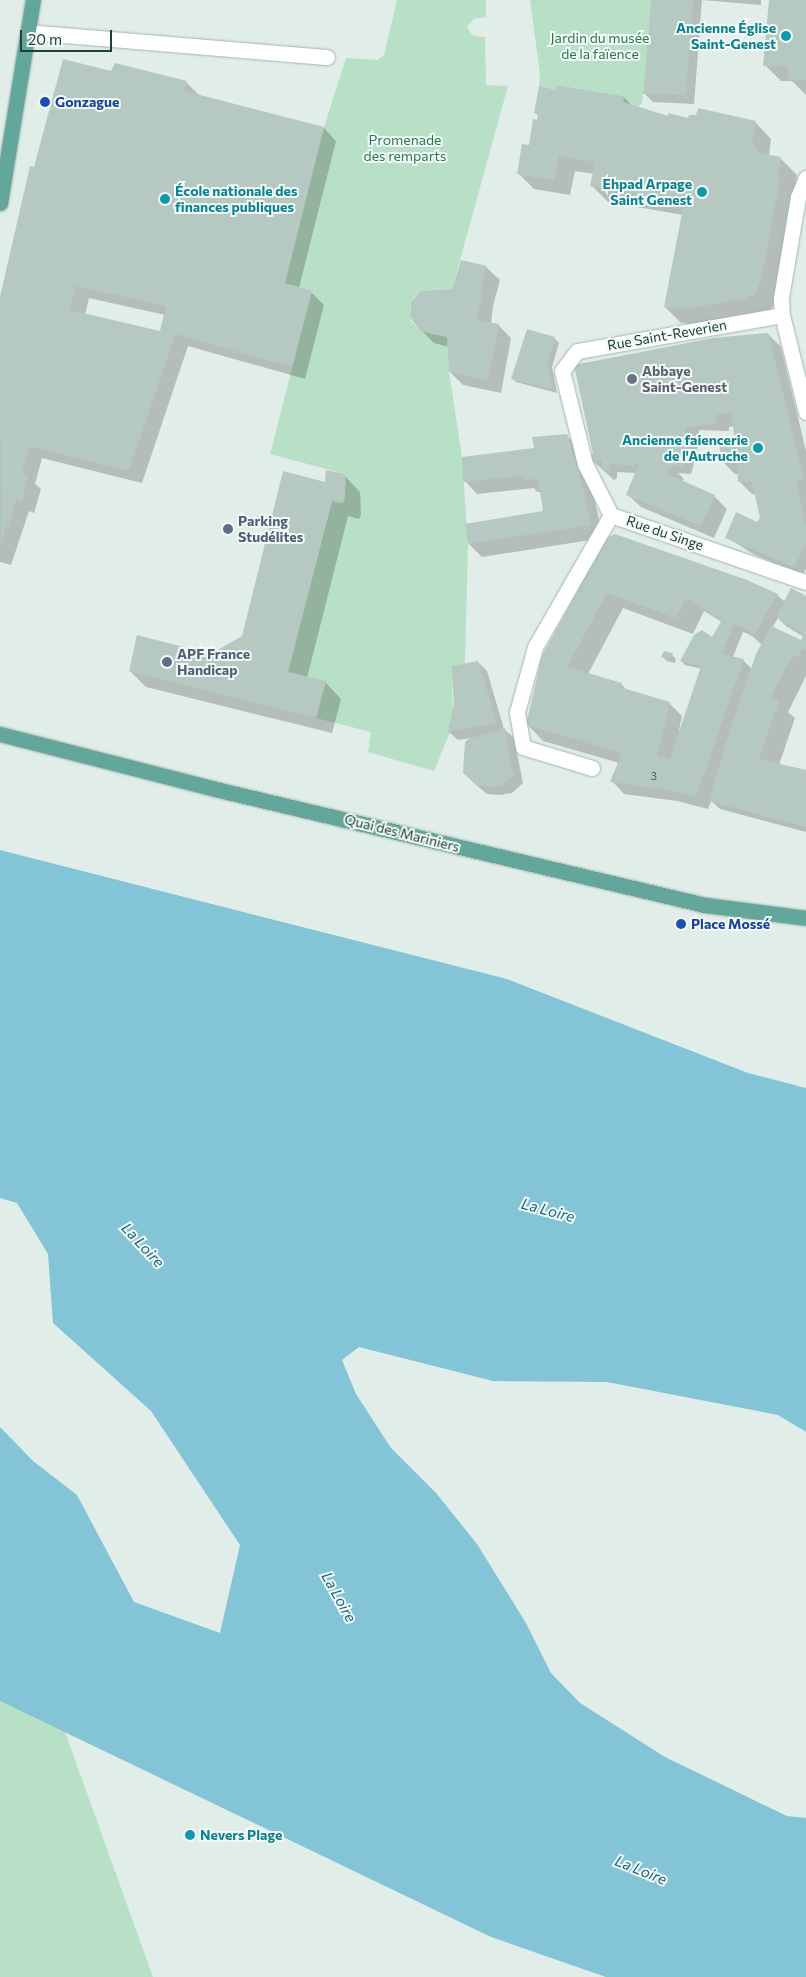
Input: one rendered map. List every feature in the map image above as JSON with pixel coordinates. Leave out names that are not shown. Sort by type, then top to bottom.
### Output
[{"type":"main road","points":[[0,203],[32,0]]},
{"type":"main road","name":"Quai des Mariniers","points":[[0,734],[225,791],[705,905],[806,918]]},
{"type":"street","points":[[28,32],[327,57]]},
{"type":"street","points":[[806,178],[798,197],[781,298],[782,314],[806,412]]},
{"type":"street","name":"Rue Saint-Reverien","points":[[562,371],[577,351],[782,314]]},
{"type":"street","name":"Rue du Singe","points":[[562,371],[585,464],[611,515],[806,582]]},
{"type":"street","points":[[592,768],[523,747],[517,712],[535,646],[611,515]]},
{"type":"green space","name":"Promenade des remparts","points":[[397,0],[486,0],[486,17],[474,19],[467,27],[473,36],[485,37],[486,85],[508,86],[452,289],[420,291],[413,298],[410,307],[411,321],[420,331],[447,337],[449,372],[462,457],[468,544],[465,663],[451,667],[453,708],[450,732],[434,771],[368,752],[371,732],[316,718],[325,681],[288,672],[332,501],[343,503],[346,484],[345,474],[270,454],[312,291],[285,283],[324,127],[346,58],[377,60],[384,55]]},
{"type":"green space","name":"Jardin du musée de la faïence","points":[[530,0],[651,0],[642,103],[638,107],[623,102],[624,96],[557,85],[556,90],[539,86],[540,74]]},
{"type":"green space","points":[[0,1701],[65,1732],[153,1977],[0,1977]]},
{"type":"water","name":"La Loire","points":[[0,850],[507,979],[748,1073],[806,1088],[806,1432],[778,1415],[607,1382],[493,1381],[359,1347],[342,1360],[356,1394],[391,1448],[436,1493],[477,1544],[526,1623],[551,1673],[580,1703],[665,1757],[787,1816],[806,1818],[806,1977],[606,1977],[491,1937],[0,1701],[0,1427],[33,1461],[77,1495],[134,1602],[220,1633],[240,1545],[151,1411],[53,1323],[48,1254],[17,1203],[0,1198]]},
{"type":"building","points":[[651,0],[693,0],[686,95],[643,94]]},
{"type":"building","name":"Ancienne Église Saint-Genest","points":[[769,0],[806,0],[806,80],[788,79],[788,66],[763,66]]},
{"type":"building","name":"École nationale des finances publiques","points":[[63,59],[111,71],[115,63],[187,81],[184,91],[324,127],[285,283],[312,291],[292,367],[175,334],[129,471],[30,446],[22,473],[28,475],[22,500],[16,499],[9,527],[6,526],[1,544],[0,297],[30,166],[34,167]],"holes":[[[76,286],[166,306],[160,331],[70,310]]]},
{"type":"building","name":"Ehpad Arpage Saint Genest","points":[[557,85],[624,96],[623,102],[668,116],[668,113],[688,118],[689,115],[696,115],[698,108],[756,121],[752,143],[759,153],[781,157],[777,179],[780,179],[761,281],[754,296],[749,295],[749,298],[683,309],[664,307],[683,208],[686,208],[682,199],[679,198],[678,201],[590,186],[595,162],[559,156],[554,180],[517,174],[522,144],[529,145],[533,119],[537,120],[538,114],[534,113],[539,86],[556,90]]},
{"type":"building","points":[[461,260],[487,266],[480,293],[482,293],[477,320],[499,324],[488,381],[449,372],[447,337],[420,331],[410,317],[411,302],[420,291],[452,289]]},
{"type":"building","points":[[527,329],[555,337],[548,362],[553,389],[511,379]]},
{"type":"building","points":[[768,333],[804,479],[796,480],[806,525],[806,544],[794,567],[725,538],[736,512],[757,522],[760,518],[752,482],[738,482],[737,462],[721,462],[719,443],[735,441],[731,412],[716,415],[717,423],[686,428],[685,436],[689,436],[683,466],[672,466],[665,473],[715,495],[701,526],[626,495],[639,463],[635,463],[635,466],[609,464],[609,470],[604,472],[601,460],[592,462],[590,454],[593,454],[574,365],[713,338]]},
{"type":"building","points":[[567,434],[581,478],[591,525],[468,544],[465,524],[543,511],[538,479],[523,480],[523,476],[463,482],[462,457],[534,448],[532,437]]},
{"type":"building","points":[[326,470],[345,474],[345,497],[343,503],[332,501],[288,672],[326,681],[316,718],[129,671],[137,635],[211,654],[242,636],[283,471],[325,482]]},
{"type":"building","points":[[615,534],[747,580],[778,594],[753,637],[749,635],[751,631],[734,624],[722,654],[744,659],[696,797],[663,789],[610,782],[622,753],[526,725],[542,656],[606,538]],"holes":[[[607,593],[676,618],[686,598],[722,620],[712,637],[702,630],[694,635],[680,661],[701,666],[670,759],[657,756],[670,702],[620,687],[622,683],[567,667]]]},
{"type":"building","points":[[791,588],[806,596],[806,650],[802,648],[799,657],[793,655],[770,698],[779,701],[759,759],[806,770],[806,827],[709,801],[724,749],[756,654],[771,626],[801,640],[804,635],[776,617]]},
{"type":"building","points":[[664,651],[673,653],[671,659],[661,657]]},
{"type":"building","points":[[478,661],[497,723],[448,732],[454,703],[451,666]]},
{"type":"building","points":[[499,728],[505,728],[512,770],[515,774],[503,785],[491,787],[477,785],[463,773],[465,742],[470,738],[500,731]]},
{"type":"place","name":"Ancienne Église Saint-Genest","points":[[786,36]]},
{"type":"place","name":"Gonzague","points":[[45,102]]},
{"type":"place","name":"Ehpad Arpage Saint Genest","points":[[702,192]]},
{"type":"place","name":"École nationale des finances publiques","points":[[165,199]]},
{"type":"place","name":"Abbaye Saint-Genest","points":[[632,379]]},
{"type":"place","name":"Ancienne faiencerie de l'Autruche","points":[[758,448]]},
{"type":"place","name":"Parking Studélites","points":[[228,529]]},
{"type":"place","name":"APF France Handicap","points":[[167,662]]},
{"type":"place","name":"Place Mossé","points":[[681,924]]},
{"type":"place","name":"Nevers Plage","points":[[190,1835]]}]
